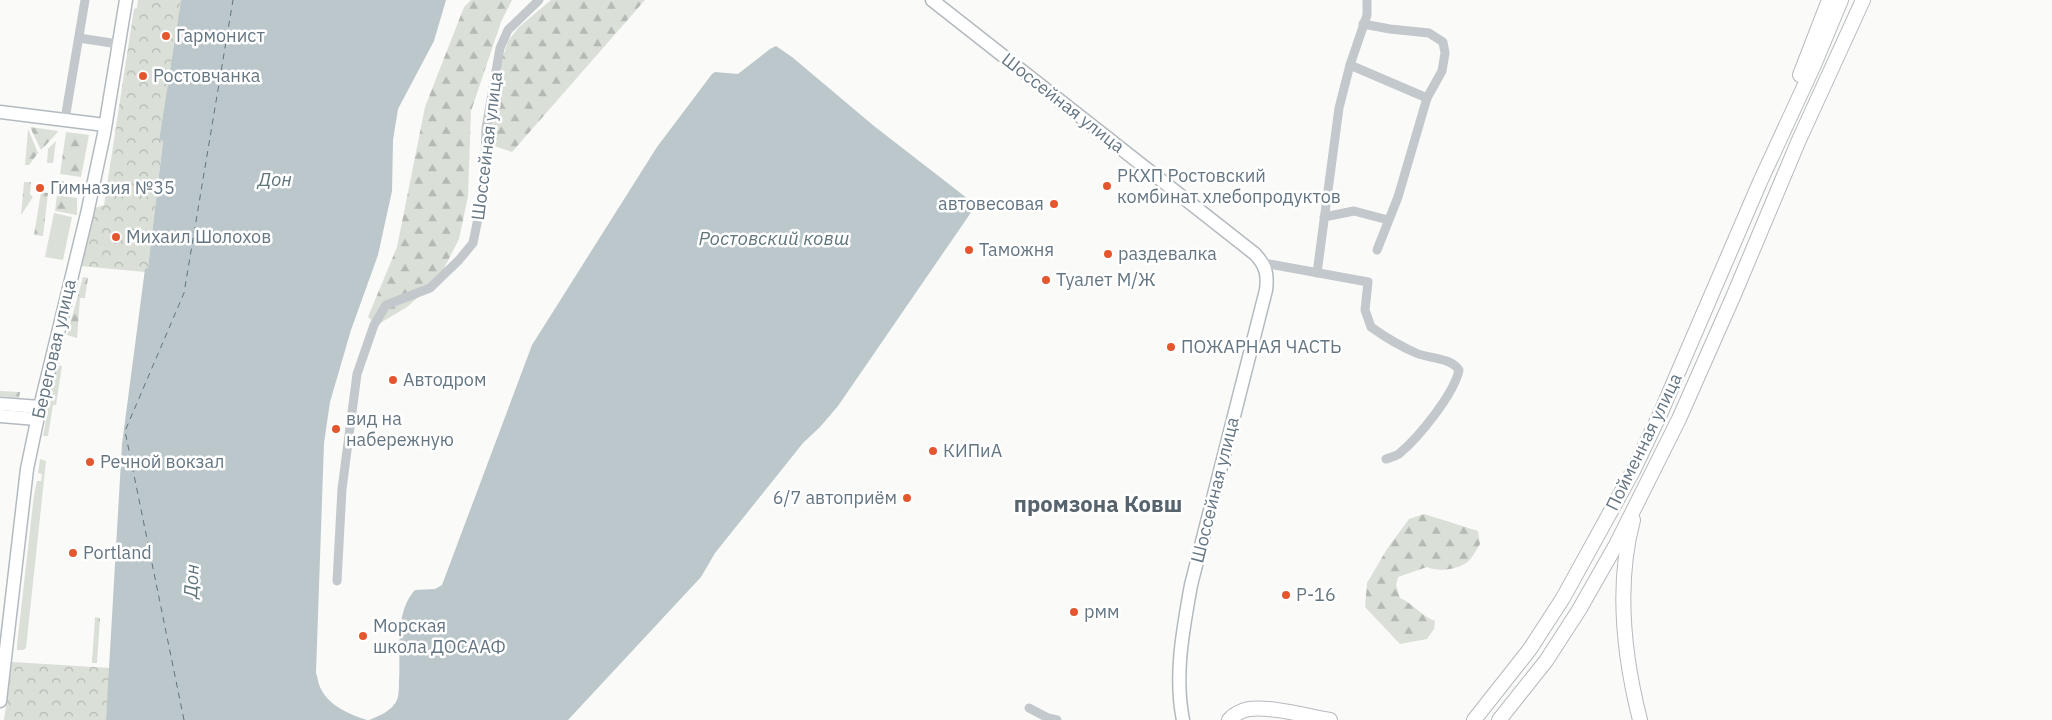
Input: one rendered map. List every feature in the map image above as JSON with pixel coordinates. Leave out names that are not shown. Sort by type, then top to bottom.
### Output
[{"type":"main road","name":"Береговая улица","points":[[0,701],[3,654],[27,469],[38,413],[87,214],[106,125],[126,0]]},
{"type":"main road","name":"Шоссейная улица","points":[[932,0],[1250,250],[1264,264],[1268,274],[1266,290],[1188,601],[1179,670],[1179,700],[1183,720]]},
{"type":"main road","points":[[1778,142],[1788,106],[1829,0]]},
{"type":"main road","points":[[1778,142],[1814,65],[1841,0]]},
{"type":"main road","name":"Пойменная улица","points":[[1499,720],[1546,661],[1579,610],[1616,545],[1679,419],[1799,140],[1863,0]]},
{"type":"main road","points":[[0,112],[106,125]]},
{"type":"main road","name":"Пойменная улица","points":[[1474,720],[1530,649],[1563,598],[1600,532],[1661,412],[1778,142]]},
{"type":"main road","points":[[0,404],[38,413]]},
{"type":"main road","points":[[0,416],[38,413]]},
{"type":"main road","points":[[1640,720],[1633,692],[1627,653],[1624,615],[1625,573],[1633,522],[1654,468]]},
{"type":"main road","points":[[1229,720],[1232,716],[1248,709],[1330,720]]},
{"type":"main road","points":[[1239,720],[1250,716],[1288,720]]},
{"type":"street","points":[[65,119],[86,0]]},
{"type":"street","name":"Шоссейная улица","points":[[337,581],[342,489],[357,374],[374,324],[386,305],[430,288],[459,260],[473,243],[484,189],[486,128],[500,48],[508,30],[539,0]]},
{"type":"street","points":[[1318,273],[1340,108],[1350,65],[1367,15],[1367,0]]},
{"type":"street","points":[[1364,24],[1429,33],[1443,42],[1445,53],[1442,70],[1428,98],[1398,197],[1377,250]]},
{"type":"street","points":[[79,38],[118,44]]},
{"type":"street","points":[[1350,65],[1428,98]]},
{"type":"street","points":[[1324,217],[1354,211],[1388,220]]},
{"type":"street","points":[[1264,264],[1368,282],[1365,310],[1371,327],[1418,354],[1454,364],[1459,370],[1457,381],[1438,411],[1399,454],[1386,459]]},
{"type":"street","points":[[1028,708],[1048,718],[1057,720]]},
{"type":"green space","points":[[138,0],[181,0],[159,140],[163,140],[148,269],[145,269],[145,272],[80,266],[95,208],[104,205],[134,9],[137,8]]},
{"type":"green space","points":[[471,0],[512,0],[501,22],[471,111],[468,196],[459,239],[438,280],[407,307],[377,325],[368,317],[397,247],[425,107],[464,7]]},
{"type":"green space","points":[[551,0],[645,0],[512,152],[494,146],[489,130],[500,66],[508,41],[519,27]]},
{"type":"green space","points":[[30,127],[58,131],[41,150]]},
{"type":"green space","points":[[28,129],[38,153],[29,165],[25,165]]},
{"type":"green space","points":[[66,132],[89,135],[81,177],[60,174]]},
{"type":"green space","points":[[56,141],[53,163],[47,163],[48,149]]},
{"type":"green space","points":[[59,181],[80,184],[78,193],[58,189]]},
{"type":"green space","points":[[24,182],[31,182],[30,194],[33,197],[21,215]]},
{"type":"green space","points":[[41,192],[48,193],[43,236],[34,235]]},
{"type":"green space","points":[[57,195],[77,198],[77,215],[55,211]]},
{"type":"green space","points":[[54,213],[72,217],[63,260],[45,257]]},
{"type":"green space","points":[[83,277],[88,278],[85,298],[80,298],[77,338],[67,335]]},
{"type":"green space","points":[[56,365],[62,366],[56,405],[53,405],[48,436],[43,436]]},
{"type":"green space","points":[[0,391],[20,392],[19,398],[0,396]]},
{"type":"green space","points":[[40,459],[46,461],[26,648],[17,650],[34,495],[37,481],[41,481],[42,474],[38,473]]},
{"type":"green space","points":[[1424,514],[1478,531],[1480,544],[1470,559],[1462,565],[1452,569],[1441,570],[1427,567],[1398,577],[1396,585],[1400,598],[1435,621],[1434,629],[1427,639],[1400,644],[1365,607],[1367,583],[1387,549],[1409,519]]},
{"type":"green space","points":[[95,617],[100,618],[97,663],[92,663]]},
{"type":"green space","points":[[12,662],[110,668],[106,720],[4,720]]},
{"type":"water","name":"Дон","points":[[181,0],[446,0],[434,41],[398,109],[393,140],[392,191],[378,255],[351,330],[330,402],[324,443],[316,673],[320,687],[329,700],[348,712],[367,720],[106,720],[122,444],[145,269],[148,268],[163,141],[159,140]]},
{"type":"water","name":"Ростовский ковш","points":[[776,46],[792,57],[874,126],[972,202],[974,206],[972,211],[838,406],[803,443],[715,553],[701,577],[568,720],[369,720],[389,710],[397,700],[401,621],[408,599],[415,590],[435,589],[442,585],[532,345],[657,147],[712,74],[715,72],[738,74]]},
{"type":"ferry route","points":[[184,720],[125,431],[184,293],[233,0]]},
{"type":"place","name":"Гармонист","points":[[166,36]]},
{"type":"place","name":"Ростовчанка","points":[[143,76]]},
{"type":"place","name":"РКХП Ростовский комбинат хлебопродуктов","points":[[1107,186]]},
{"type":"place","name":"Гимназия №35","points":[[40,188]]},
{"type":"place","name":"автовесовая","points":[[1054,204]]},
{"type":"place","name":"Михаил Шолохов","points":[[116,237]]},
{"type":"place","name":"Таможня","points":[[969,250]]},
{"type":"place","name":"раздевалка","points":[[1108,254]]},
{"type":"place","name":"Туалет М/Ж","points":[[1046,280]]},
{"type":"place","name":"ПОЖАРНАЯ ЧАСТЬ","points":[[1171,347]]},
{"type":"place","name":"Автодром","points":[[393,380]]},
{"type":"place","name":"вид на набережную","points":[[336,429]]},
{"type":"place","name":"КИПиА","points":[[933,451]]},
{"type":"place","name":"Речной вокзал","points":[[90,462]]},
{"type":"place","name":"6/7 автоприём","points":[[907,498]]},
{"type":"place","name":"Portland","points":[[73,553]]},
{"type":"place","name":"Р-16","points":[[1286,595]]},
{"type":"place","name":"рмм","points":[[1074,612]]},
{"type":"place","name":"Морская школа ДОСААФ","points":[[363,636]]},
{"type":"district","name":"промзона Ковш","points":[[1098,504]]}]
